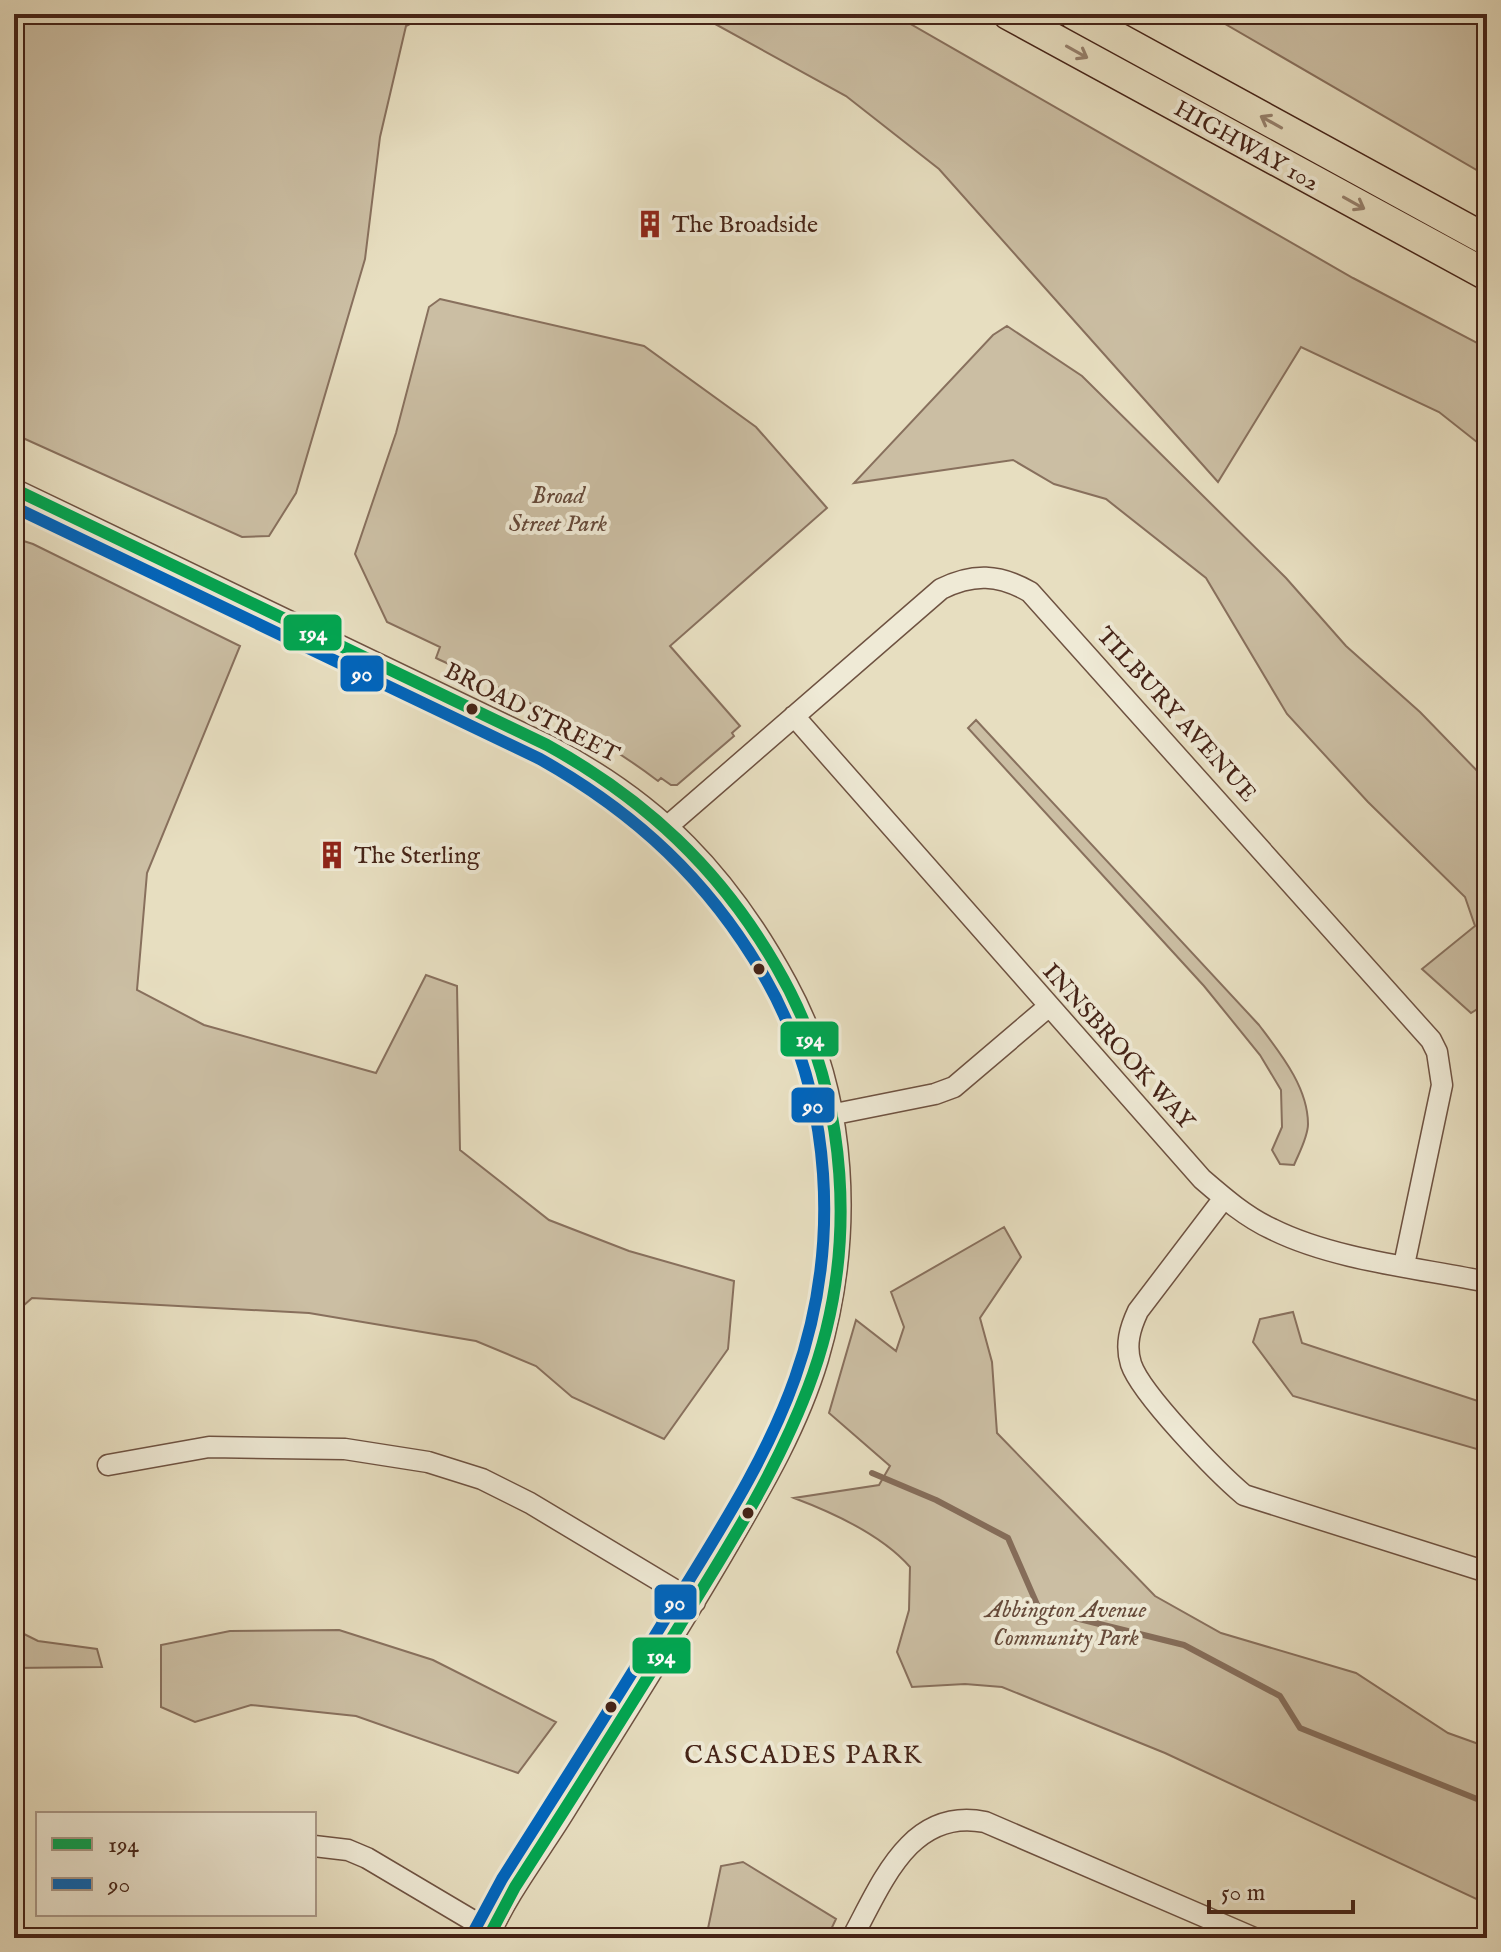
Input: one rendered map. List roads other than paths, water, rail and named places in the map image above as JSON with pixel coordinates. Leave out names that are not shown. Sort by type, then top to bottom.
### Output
[{"type":"highway","name":"HIGHWAY 102","points":[[1008,14],[1487,275]]},
{"type":"highway","name":"HIGHWAY 102","points":[[1074,14],[1487,240]]},
{"type":"street","name":"BROAD STREET","points":[[14,489],[560,752],[625,789],[669,825],[740,907],[796,1001],[822,1067],[835,1114],[841,1184],[838,1249],[830,1308],[818,1360],[770,1474],[493,1936]]},
{"type":"street","name":"TILBURY AVENUE","points":[[669,825],[928,598],[969,578],[999,578],[1015,583],[1042,602],[1431,1040],[1437,1052],[1442,1085],[1404,1265]]},
{"type":"street","name":"INNSBROOK WAY","points":[[794,716],[1048,1007],[1202,1179],[1224,1198],[1246,1215],[1296,1239],[1487,1282]]},
{"type":"street","points":[[835,1114],[954,1087],[1048,1007]]},
{"type":"street","points":[[1224,1198],[1138,1311],[1130,1329],[1128,1347],[1139,1380],[1227,1480],[1244,1495],[1487,1572]]},
{"type":"street","points":[[108,1465],[209,1447],[345,1449],[428,1462],[482,1479],[530,1503],[695,1602]]},
{"type":"street","points":[[852,1938],[909,1842],[946,1820],[965,1818],[985,1822],[1254,1938]]},
{"type":"street","points":[[316,1846],[348,1850],[367,1858],[493,1936]]},
{"type":"waterway","points":[[872,1473],[936,1500],[1008,1538],[1039,1609],[1184,1645],[1280,1696],[1300,1728],[1487,1803]]},
{"type":"place","name":"The Broadside","points":[[650,224]]},
{"type":"place","name":"The Sterling","points":[[332,855]]},
{"type":"district","name":"CASCADES PARK","points":[[804,1754]]},
{"type":"park label","name":"Broad Street Park","points":[[558,509]]},
{"type":"park label","name":"Abbington Avenue Community Park","points":[[1066,1623]]}]
